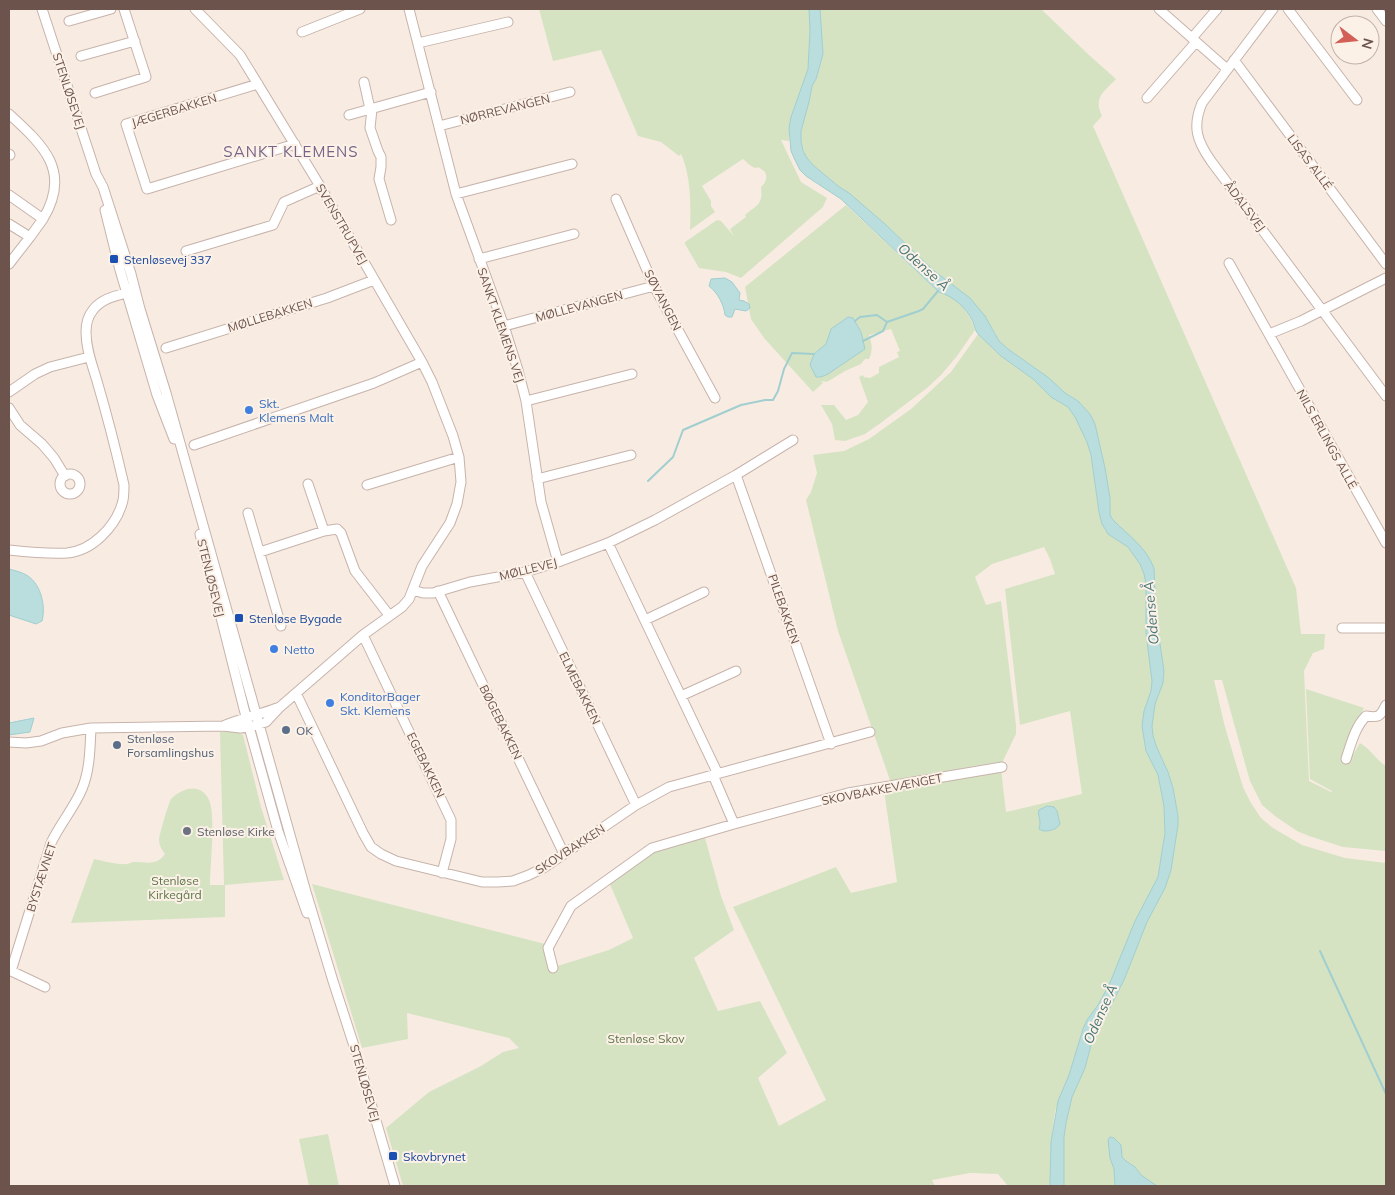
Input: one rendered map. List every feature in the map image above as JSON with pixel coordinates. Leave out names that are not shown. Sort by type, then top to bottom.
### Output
[{"type":"street","name":"STENLØSEVEJ","points":[[42,9],[185,458],[257,720],[395,1186]]},
{"type":"street","points":[[69,21],[112,9]]},
{"type":"street","points":[[94,94],[146,76],[124,9]]},
{"type":"street","name":"SVENSTRUPVEJ","points":[[195,9],[240,55],[295,144],[422,362],[452,436],[459,457],[461,482],[457,504],[450,523],[422,566],[413,590]]},
{"type":"street","points":[[302,32],[360,9]]},
{"type":"street","name":"SANKT KLEMENS VEJ","points":[[409,9],[456,194],[518,370],[526,401],[541,502],[558,562]]},
{"type":"street","points":[[1160,9],[1227,69]]},
{"type":"street","points":[[1147,98],[1217,9]]},
{"type":"street","name":"ÅDALSVEJ","points":[[1273,9],[1202,103],[1198,113],[1196,131],[1204,151],[1215,167],[1386,396]]},
{"type":"street","points":[[1288,9],[1357,100]]},
{"type":"street","points":[[1377,9],[1386,21]]},
{"type":"street","points":[[418,43],[508,22]]},
{"type":"street","points":[[81,56],[135,41]]},
{"type":"street","name":"LISAS ALLÉ","points":[[1234,60],[1386,264]]},
{"type":"street","points":[[364,82],[371,109],[370,128],[381,157],[379,179],[391,220]]},
{"type":"street","name":"JÆGERBAKKEN","points":[[258,84],[126,124],[147,189],[295,144]]},
{"type":"street","points":[[349,115],[430,92]]},
{"type":"street","name":"NØRREVANGEN","points":[[439,126],[570,92]]},
{"type":"street","points":[[9,114],[43,148],[52,168],[54,189],[49,210],[9,264]]},
{"type":"street","points":[[456,194],[572,164]]},
{"type":"street","points":[[186,252],[273,225],[284,202],[320,186]]},
{"type":"street","points":[[9,195],[43,219]]},
{"type":"street","name":"SØVANGEN","points":[[616,199],[654,286],[715,398]]},
{"type":"street","points":[[9,224],[30,237]]},
{"type":"street","points":[[479,259],[574,234]]},
{"type":"street","name":"NILS ERLINGS ALLÉ","points":[[1229,263],[1386,544]]},
{"type":"street","points":[[1269,334],[1301,321],[1386,278]]},
{"type":"street","name":"MØLLEBAKKEN","points":[[166,348],[327,298],[374,280]]},
{"type":"street","name":"MØLLEVANGEN","points":[[504,326],[654,286]]},
{"type":"street","name":"STENLØSEVEJ","points":[[131,291],[157,395],[189,487],[213,588],[278,831],[324,962],[333,981]]},
{"type":"street","points":[[9,550],[68,553],[86,547],[103,535],[115,520],[123,503],[124,485],[119,460],[89,357],[86,333],[89,317],[100,302],[131,291]]},
{"type":"street","points":[[9,392],[35,374],[50,367],[89,357]]},
{"type":"street","points":[[194,445],[374,383],[422,362]]},
{"type":"street","points":[[526,401],[632,374]]},
{"type":"street","points":[[9,408],[20,425],[42,444],[54,458],[65,476]]},
{"type":"street","name":"MØLLEVEJ","points":[[413,590],[429,593],[470,582],[524,572],[558,562],[608,543],[655,520],[736,475],[793,440]]},
{"type":"street","points":[[537,479],[631,455]]},
{"type":"street","points":[[367,485],[459,457]]},
{"type":"street","name":"PILEBAKKEN","points":[[736,475],[831,744]]},
{"type":"street","points":[[308,484],[324,531]]},
{"type":"street","points":[[248,513],[281,626]]},
{"type":"street","points":[[260,552],[324,531],[337,529],[341,533],[355,570],[389,615]]},
{"type":"street","points":[[608,543],[681,696],[734,824]]},
{"type":"street","name":"ELMEBAKKEN","points":[[524,572],[636,805]]},
{"type":"street","points":[[9,742],[26,743],[41,741],[62,733],[91,728],[249,727],[257,720],[280,707],[363,635],[402,607],[409,599],[413,590]]},
{"type":"street","name":"BØGEBAKKEN","points":[[438,591],[564,854]]},
{"type":"street","points":[[645,620],[704,592]]},
{"type":"street","points":[[1342,628],[1386,628]]},
{"type":"street","name":"EGEBAKKEN","points":[[363,635],[451,820],[451,839],[442,872]]},
{"type":"street","points":[[681,696],[736,671]]},
{"type":"street","name":"SKOVBAKKEN","points":[[296,693],[371,846],[381,854],[396,861],[482,882],[513,881],[537,871],[636,805],[669,787],[870,732]]},
{"type":"street","points":[[1346,759],[1361,721],[1366,716],[1380,716],[1386,705]]},
{"type":"street","points":[[223,726],[247,717],[257,720]]},
{"type":"street","name":"BYSTÆVNET","points":[[45,987],[10,970],[51,843],[82,788],[87,773],[91,728]]},
{"type":"street","name":"SKOVBAKKEVÆNGET","points":[[553,968],[548,948],[571,906],[652,848],[848,792],[1002,767]]},
{"type":"green space","points":[[539,9],[809,9],[808,69],[791,117],[789,141],[781,140],[801,182],[827,198],[823,207],[741,278],[726,272],[699,268],[685,242],[717,220],[721,221],[734,236],[730,229],[759,204],[761,187],[765,183],[766,178],[764,171],[758,167],[755,168],[743,159],[702,186],[715,212],[690,230],[689,181],[681,154],[679,156],[661,142],[638,136],[601,50],[553,61]]},
{"type":"green space","points":[[820,9],[1041,9],[1116,79],[1099,99],[1102,116],[1093,126],[1296,588],[1301,634],[1325,634],[1324,649],[1313,653],[1304,671],[1309,781],[1332,791],[1310,779],[1306,689],[1364,708],[1349,737],[1349,762],[1360,743],[1386,766],[1386,851],[1343,847],[1297,831],[1262,805],[1250,781],[1222,680],[1214,680],[1225,727],[1243,787],[1261,818],[1273,828],[1302,845],[1345,858],[1386,863],[1386,1186],[1157,1186],[1141,1175],[1135,1167],[1122,1157],[1121,1145],[1110,1158],[1114,1169],[1115,1186],[1064,1186],[1064,1137],[1072,1097],[1085,1068],[1091,1045],[1124,980],[1147,922],[1165,888],[1171,870],[1178,825],[1173,788],[1157,748],[1152,726],[1155,704],[1163,683],[1164,671],[1156,617],[1154,568],[1110,515],[1110,498],[1105,468],[1095,424],[1090,414],[1078,401],[999,341],[993,329],[970,298],[933,270],[885,224],[807,158],[803,151],[801,131],[812,86],[816,79],[823,54]]},
{"type":"green space","points":[[846,205],[939,292],[951,296],[961,305],[972,321],[975,330],[957,356],[927,388],[865,434],[845,441],[835,440],[832,424],[821,405],[834,405],[846,420],[858,415],[868,402],[859,377],[863,375],[870,378],[879,373],[879,367],[899,357],[897,352],[900,351],[891,329],[869,335],[872,347],[869,359],[865,359],[861,364],[827,382],[821,381],[823,383],[813,392],[764,338],[751,319],[745,287]],"holes":[[[848,317],[853,318],[861,332],[865,349],[814,354],[826,344],[841,323]]]},
{"type":"green space","name":"Stenløse Skov","points":[[978,334],[1001,356],[1033,379],[1051,397],[1068,407],[1075,417],[1091,455],[1099,512],[1105,530],[1128,547],[1140,564],[1146,584],[1146,633],[1152,681],[1142,726],[1146,751],[1158,775],[1164,806],[1165,834],[1158,877],[1135,921],[1109,985],[1083,1029],[1069,1075],[1055,1111],[1051,1142],[1050,1186],[1008,1186],[998,1174],[970,1173],[932,1180],[935,1186],[403,1186],[386,1128],[429,1092],[481,1066],[503,1052],[519,1048],[509,1038],[407,1013],[408,1039],[362,1048],[312,884],[545,944],[551,968],[609,950],[633,938],[609,882],[653,850],[704,834],[721,896],[734,930],[694,958],[718,1011],[760,1001],[787,1053],[758,1078],[779,1126],[826,1100],[733,907],[836,867],[851,893],[897,882],[884,790],[1001,769],[1006,812],[1082,794],[1070,711],[1020,725],[1005,589],[1055,574],[1044,547],[992,564],[975,577],[986,605],[1001,601],[1016,734],[1001,765],[891,783],[838,631],[806,500],[811,492],[817,473],[813,455],[844,451],[869,439],[911,409],[951,372]]},
{"type":"green space","name":"Stenløse Kirkegård","points":[[220,732],[237,732],[243,735],[261,807],[284,880],[225,885],[225,917],[71,923],[94,859],[127,864],[155,862],[162,858],[165,854],[159,840],[166,812],[171,799],[186,790],[196,789],[201,791],[206,794],[209,800],[212,817],[210,885],[224,885]]},
{"type":"green space","points":[[328,1134],[339,1186],[309,1186],[299,1139]]},
{"type":"water","name":"Odense Å","points":[[809,9],[820,9],[823,54],[816,79],[812,86],[801,131],[803,151],[807,158],[885,224],[933,270],[970,298],[985,316],[999,341],[1078,401],[1090,414],[1095,424],[1105,468],[1110,498],[1110,515],[1146,554],[1154,568],[1156,617],[1164,671],[1163,683],[1155,704],[1152,726],[1157,748],[1173,788],[1178,825],[1171,870],[1165,888],[1147,922],[1124,980],[1091,1045],[1085,1068],[1072,1097],[1064,1137],[1064,1186],[1050,1186],[1051,1142],[1058,1101],[1069,1075],[1087,1020],[1109,985],[1135,921],[1158,877],[1165,834],[1164,806],[1158,775],[1146,751],[1142,726],[1152,681],[1146,633],[1146,584],[1144,574],[1140,564],[1128,547],[1108,534],[1102,524],[1091,455],[1087,442],[1068,407],[1051,397],[1033,379],[1001,356],[978,334],[967,312],[959,303],[939,292],[841,199],[800,170],[791,151],[789,128],[808,69]]},
{"type":"water","points":[[725,278],[732,282],[740,293],[739,300],[749,304],[750,308],[746,311],[735,309],[732,317],[725,315],[720,299],[709,286],[711,279]]},
{"type":"water","points":[[848,317],[853,318],[861,332],[865,349],[828,374],[816,377],[810,365],[814,354],[826,344],[831,329]]},
{"type":"water","points":[[9,569],[26,575],[36,585],[43,603],[42,621],[36,624],[9,615]]},
{"type":"water","points":[[34,718],[30,732],[9,735],[9,723]]},
{"type":"water","points":[[1047,806],[1054,807],[1057,811],[1060,824],[1053,830],[1043,831],[1039,829],[1039,810]]},
{"type":"water","points":[[1110,1137],[1114,1138],[1121,1145],[1122,1157],[1135,1167],[1141,1175],[1157,1186],[1115,1186],[1114,1169],[1110,1158],[1108,1140]]},
{"type":"waterway","name":"Odense Å","points":[[855,321],[860,317],[877,315],[887,322],[919,311],[923,309],[938,291]]},
{"type":"waterway","points":[[863,341],[883,331],[887,322]]},
{"type":"waterway","points":[[648,481],[673,457],[683,430],[741,405],[773,400],[792,353],[814,354]]},
{"type":"waterway","points":[[1320,951],[1386,1094]]},
{"type":"place","name":"Stenløsevej 337","points":[[114,259]]},
{"type":"place","name":"Skt. Klemens Malt","points":[[249,410]]},
{"type":"place","name":"Stenløse Bygade","points":[[239,618]]},
{"type":"place","name":"Netto","points":[[274,649]]},
{"type":"place","name":"KonditorBager Skt. Klemens","points":[[330,703]]},
{"type":"place","name":"OK","points":[[286,730]]},
{"type":"place","name":"Stenløse Forsamlingshus","points":[[117,745]]},
{"type":"place","name":"Stenløse Kirke","points":[[187,831]]},
{"type":"place","name":"Skovbrynet","points":[[393,1156]]},
{"type":"district","name":"SANKT KLEMENS","points":[[291,151]]}]
